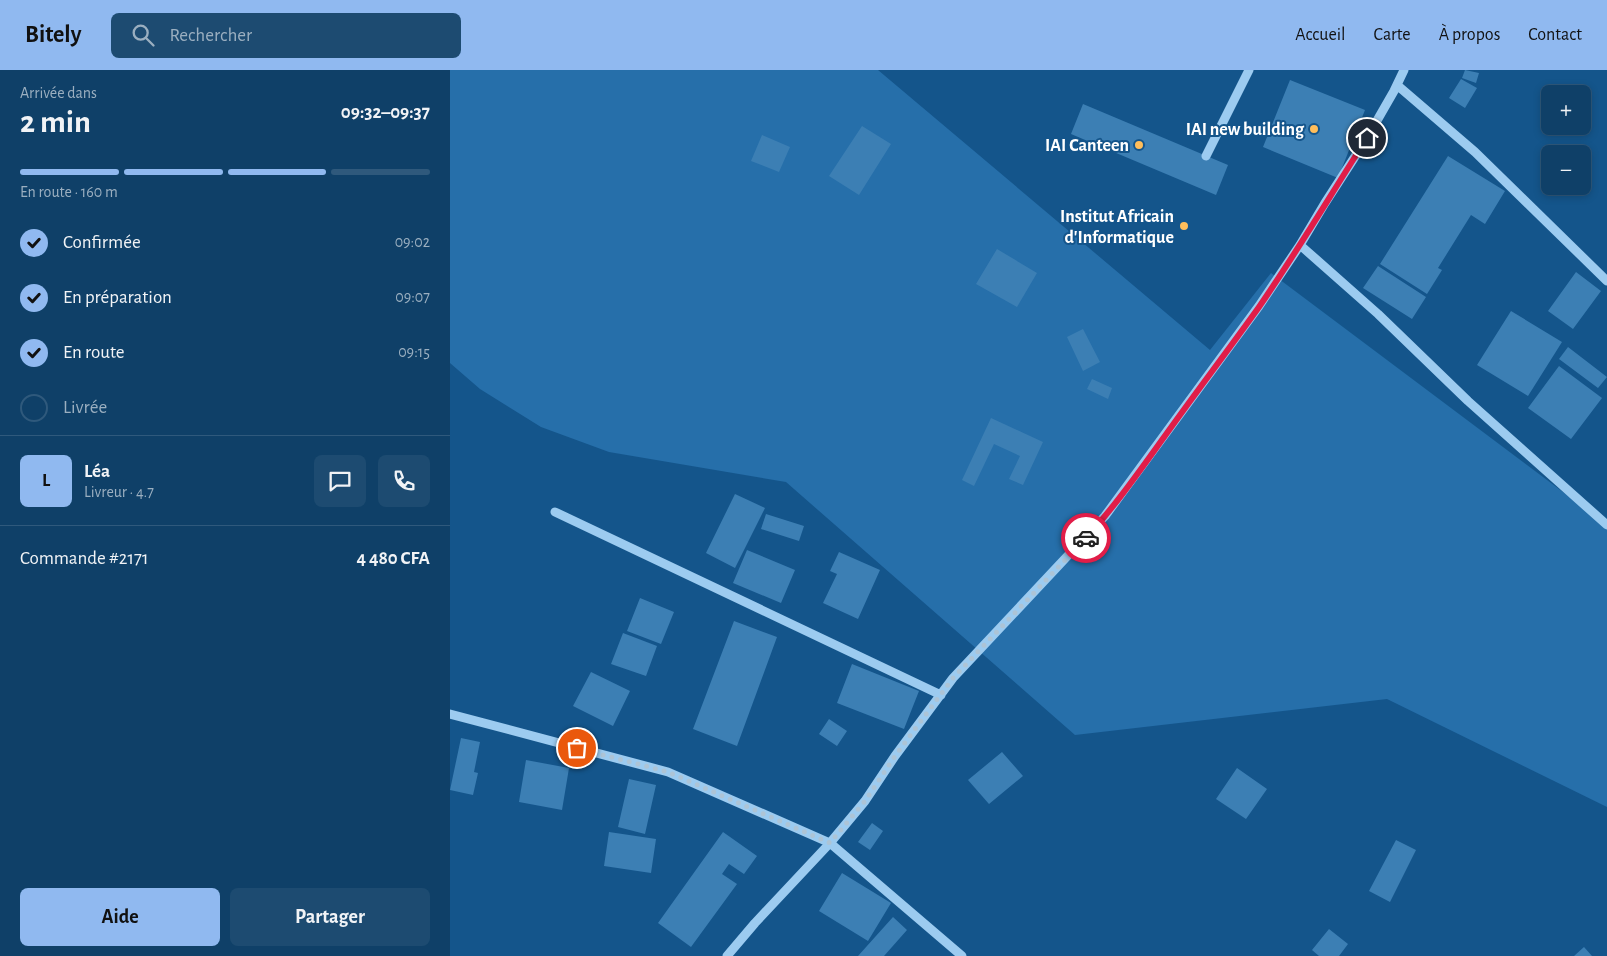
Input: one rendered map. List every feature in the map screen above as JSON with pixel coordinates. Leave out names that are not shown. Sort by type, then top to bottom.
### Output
[{"type":"street","points":[[1206,156],[1249,70]]},
{"type":"street","points":[[727,956],[755,922],[830,843],[865,801],[895,756],[953,678],[1105,516],[1259,306],[1300,245],[1367,138],[1404,70]]},
{"type":"street","points":[[1397,84],[1475,152],[1607,281]]},
{"type":"street","points":[[1300,245],[1378,314],[1468,401],[1607,525]]},
{"type":"street","points":[[555,512],[940,695]]},
{"type":"street","points":[[450,714],[668,772],[830,843],[962,956]]},
{"type":"shaded area","points":[[450,70],[878,70],[1210,350],[1271,273],[1607,525],[1607,807],[1387,699],[1075,735],[786,482],[609,452],[541,427],[480,389],[450,363]]},
{"type":"building","points":[[1465,70],[1479,73],[1476,83],[1462,78]]},
{"type":"building","points":[[1461,79],[1477,88],[1465,108],[1449,98]]},
{"type":"building","name":"IAI new building","points":[[1290,80],[1365,110],[1338,178],[1263,147]]},
{"type":"building","name":"IAI Canteen","points":[[1083,104],[1228,165],[1216,195],[1071,134]]},
{"type":"building","points":[[862,126],[891,144],[859,195],[829,176]]},
{"type":"building","points":[[762,135],[790,147],[779,172],[751,161]]},
{"type":"building","points":[[1448,156],[1505,191],[1485,224],[1471,215],[1438,268],[1442,270],[1427,294],[1380,264]]},
{"type":"building","points":[[997,249],[1037,273],[1017,307],[976,284]]},
{"type":"building","points":[[1378,266],[1426,297],[1412,319],[1363,288]]},
{"type":"building","points":[[1576,272],[1601,291],[1573,329],[1548,311]]},
{"type":"building","points":[[1511,311],[1562,342],[1528,396],[1477,365]]},
{"type":"building","points":[[1083,329],[1100,362],[1083,371],[1067,337]]},
{"type":"building","points":[[1568,347],[1607,377],[1598,388],[1559,359]]},
{"type":"building","points":[[1559,366],[1602,398],[1571,439],[1528,408]]},
{"type":"building","points":[[1092,379],[1112,388],[1108,399],[1087,389]]},
{"type":"building","points":[[991,418],[1043,442],[1023,485],[1009,479],[1020,456],[994,444],[974,486],[962,480]]},
{"type":"building","points":[[735,494],[765,508],[735,568],[706,553]]},
{"type":"building","points":[[766,514],[804,526],[799,541],[761,529]]},
{"type":"building","points":[[747,550],[795,570],[781,603],[733,583]]},
{"type":"building","points":[[839,552],[880,570],[858,619],[823,603],[837,574],[830,571]]},
{"type":"building","points":[[640,598],[674,612],[661,644],[627,631]]},
{"type":"building","points":[[734,621],[777,637],[737,746],[693,729]]},
{"type":"building","points":[[623,633],[657,646],[646,676],[611,664]]},
{"type":"building","points":[[852,664],[919,691],[904,729],[837,703]]},
{"type":"building","points":[[591,672],[630,691],[613,726],[573,706]]},
{"type":"building","points":[[829,719],[847,731],[837,746],[819,734]]},
{"type":"building","points":[[461,738],[480,742],[474,772],[478,773],[473,795],[450,790]]},
{"type":"building","points":[[1002,752],[1023,776],[989,804],[968,780]]},
{"type":"building","points":[[526,760],[569,768],[562,810],[519,802]]},
{"type":"building","points":[[1237,768],[1267,789],[1246,819],[1216,799]]},
{"type":"building","points":[[629,779],[656,785],[645,834],[618,827]]},
{"type":"building","points":[[872,823],[883,831],[870,850],[858,842]]},
{"type":"building","points":[[609,832],[656,839],[651,873],[604,866]]},
{"type":"building","points":[[723,832],[757,856],[744,874],[729,864],[722,874],[737,884],[691,947],[658,923]]},
{"type":"building","points":[[1396,840],[1416,850],[1390,902],[1369,891]]},
{"type":"building","points":[[842,873],[891,903],[868,941],[819,911]]},
{"type":"building","points":[[893,917],[907,930],[884,956],[858,956]]},
{"type":"building","points":[[1329,929],[1348,944],[1339,956],[1319,956],[1312,950]]},
{"type":"building","points":[[1584,947],[1592,956],[1574,956]]},
{"type":"way so far","points":[[577,748],[668,772],[830,843],[865,801],[895,756],[953,678],[1086,538]]},
{"type":"place","name":"IAI new building","points":[[1314,129]]},
{"type":"place","name":"IAI Canteen","points":[[1139,145]]},
{"type":"place","name":"Institut Africain d'Informatique","points":[[1184,226]]},
{"type":"route","points":[[1086,538],[1138,474],[1259,306],[1300,245],[1367,138]]}]
